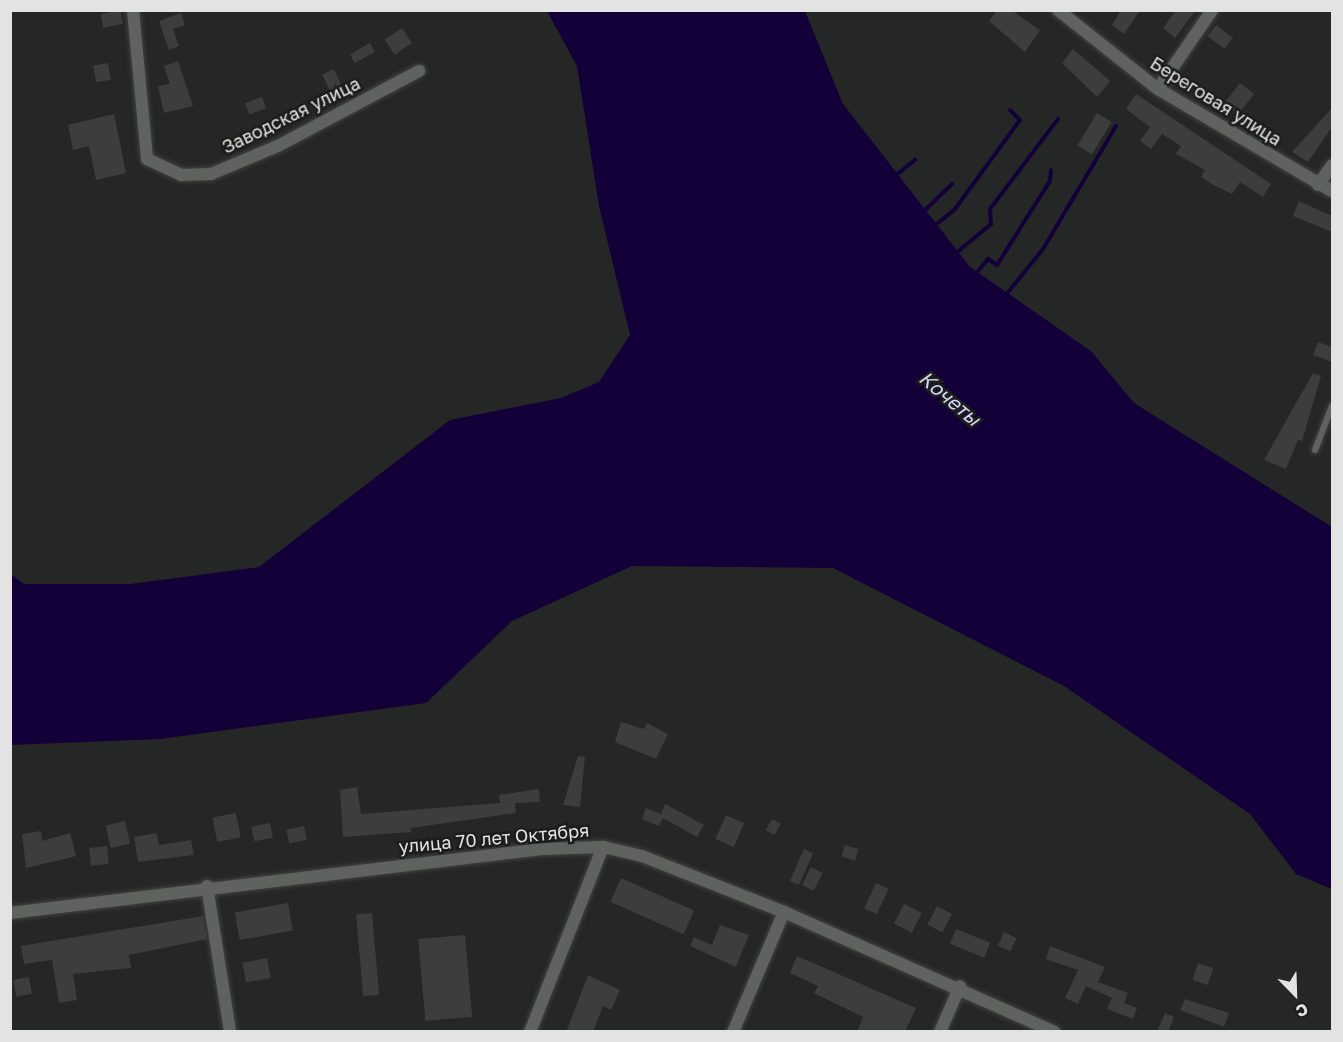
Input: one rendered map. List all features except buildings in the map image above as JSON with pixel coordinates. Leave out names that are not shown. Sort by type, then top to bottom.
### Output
[{"type":"street","name":"Заводская улица","points":[[133,10],[147,159],[181,175],[210,174],[278,146],[419,71]]},
{"type":"street","name":"Береговая улица","points":[[1058,10],[1158,89],[1318,185],[1332,191]]},
{"type":"street","points":[[1158,89],[1212,10]]},
{"type":"street","points":[[1318,185],[1332,165]]},
{"type":"street","points":[[530,1032],[603,847]]},
{"type":"street","name":"улица 70 лет Октября","points":[[10,913],[207,886],[542,849],[603,847],[642,856],[784,912],[960,986],[1055,1032]]},
{"type":"street","points":[[207,886],[230,1032]]},
{"type":"street","points":[[733,1032],[784,912]]},
{"type":"street","points":[[940,1032],[960,986]]},
{"type":"lane","points":[[1315,450],[1332,406]]},
{"type":"water","name":"Кочеты","points":[[547,11],[805,11],[843,104],[970,267],[1091,351],[1134,403],[1332,527],[1332,889],[1296,874],[1250,814],[1064,686],[833,568],[632,566],[512,621],[426,703],[160,739],[11,745],[11,574],[24,584],[130,584],[259,567],[450,420],[561,398],[599,382],[630,335],[599,206],[577,66]]},
{"type":"waterway","points":[[933,227],[955,209],[1020,120],[1010,110]]},
{"type":"waterway","points":[[955,254],[991,224],[990,209],[1058,119]]},
{"type":"waterway","points":[[1005,296],[1043,249],[1116,126]]},
{"type":"waterway","points":[[895,176],[915,160]]},
{"type":"waterway","points":[[975,275],[988,259],[997,265],[1050,181],[1051,170]]},
{"type":"waterway","points":[[922,213],[952,184]]}]
